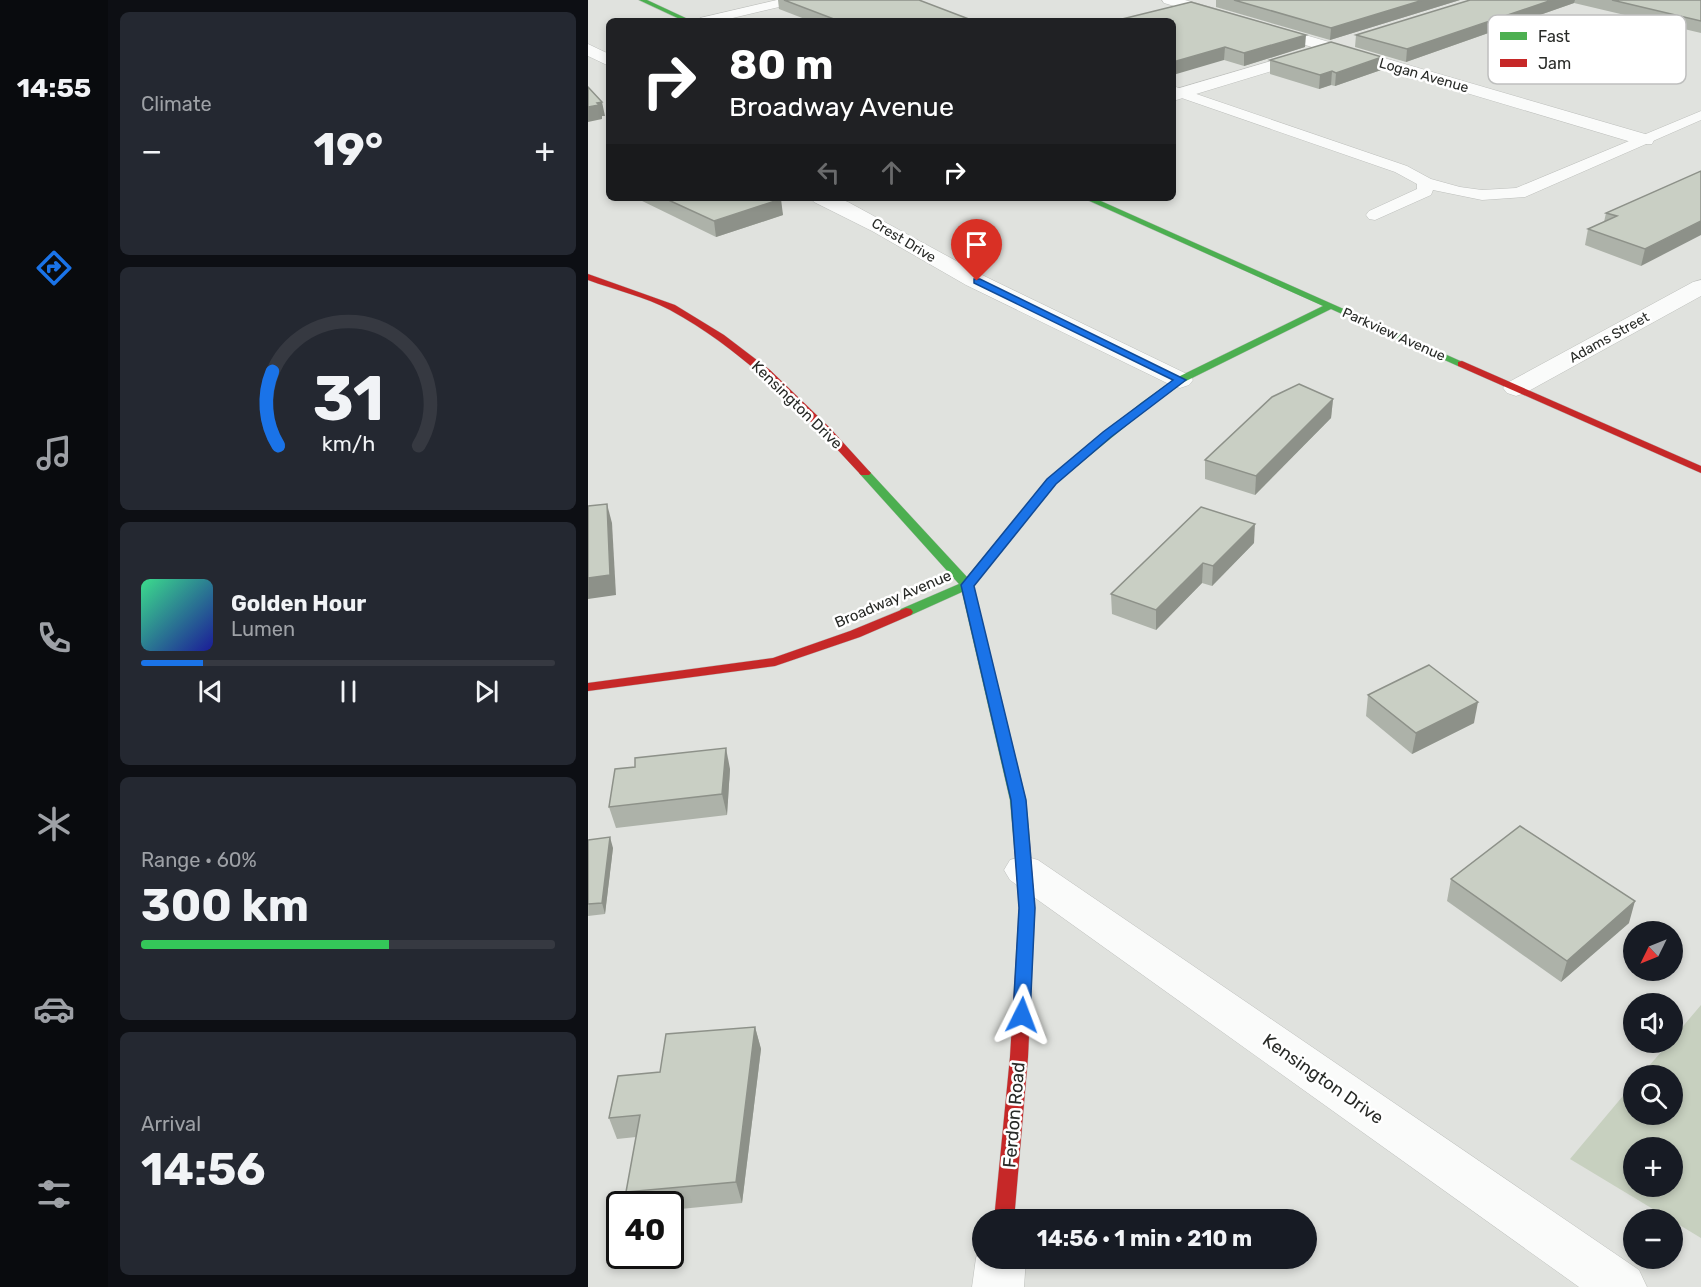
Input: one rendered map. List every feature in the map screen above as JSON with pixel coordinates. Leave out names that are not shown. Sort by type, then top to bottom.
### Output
[{"type":"street","points":[[642,0],[682,18]]},
{"type":"street","name":"Logan Avenue","points":[[1169,0],[1644,140]]},
{"type":"street","points":[[1176,93],[1358,39]]},
{"type":"street","points":[[588,49],[606,59]]},
{"type":"street","name":"Crest Drive","points":[[828,201],[858,213],[918,250],[977,281],[1180,380]]},
{"type":"street","name":"Parkview Avenue","points":[[1094,201],[1701,470]]},
{"type":"street","name":"Kensington Drive","points":[[588,277],[601,279],[672,307],[720,337],[766,372],[825,429],[968,585]]},
{"type":"street","name":"Adams Street","points":[[1516,387],[1701,286]]},
{"type":"street","name":"Broadway Avenue","points":[[588,687],[775,662],[855,634],[968,585],[1051,482],[1107,435],[1180,380],[1330,306]]},
{"type":"street","name":"Ferdon Road","points":[[968,585],[1018,800],[1027,908],[1019,1057],[1005,1209]]},
{"type":"street","name":"Kensington Drive","points":[[1024,870],[1621,1287]]},
{"type":"street","points":[[998,1287],[1000,1269]]},
{"type":"lane","points":[[717,18],[792,0]]},
{"type":"lane","points":[[1176,93],[1401,169],[1425,182],[1472,195],[1493,197],[1518,193],[1701,115]]},
{"type":"lane","points":[[1375,215],[1425,191],[1425,182]]},
{"type":"green space","points":[[1701,1005],[1701,1238],[1683,1227],[1683,1209],[1653,1209],[1633,1197],[1683,1197],[1683,1137],[1623,1137],[1623,1191],[1570,1159],[1623,1096],[1623,1125],[1683,1125],[1683,1065],[1650,1065],[1660,1053],[1683,1053],[1683,1026]]},
{"type":"building","points":[[784,0],[919,0],[966,18],[831,18]]},
{"type":"building","points":[[1234,0],[1423,0],[1331,28]]},
{"type":"building","points":[[1470,0],[1552,0],[1508,15],[1488,15],[1488,22],[1407,49],[1356,35]]},
{"type":"building","points":[[1612,0],[1701,0],[1701,21],[1686,17],[1686,15],[1676,15]]},
{"type":"building","points":[[1191,2],[1306,35],[1244,53],[1225,47],[1176,61],[1176,18],[1126,18]]},
{"type":"building","points":[[1331,42],[1382,57],[1336,73],[1332,71],[1320,75],[1270,60]]},
{"type":"building","points":[[588,87],[602,102],[597,103],[599,105],[588,107]]},
{"type":"building","points":[[1701,171],[1701,221],[1645,249],[1588,229],[1617,216],[1606,213]]},
{"type":"building","points":[[671,201],[775,201],[714,221]]},
{"type":"building","points":[[1299,384],[1333,399],[1256,476],[1205,460],[1272,397]]},
{"type":"building","points":[[607,504],[610,575],[588,578],[588,506]]},
{"type":"building","points":[[1201,507],[1255,524],[1213,566],[1203,563],[1156,610],[1111,594]]},
{"type":"building","points":[[1429,665],[1478,702],[1416,733],[1368,695]]},
{"type":"building","points":[[726,748],[722,794],[609,807],[615,769],[635,767],[635,758]]},
{"type":"building","points":[[1520,826],[1635,901],[1567,961],[1451,879]]},
{"type":"building","points":[[610,837],[602,903],[588,904],[588,840]]},
{"type":"building","points":[[755,1027],[736,1182],[626,1191],[640,1115],[609,1118],[618,1076],[660,1072],[666,1034]]},
{"type":"traffic: fast","points":[[642,0],[682,18]]},
{"type":"traffic: fast","points":[[1094,201],[1462,364]]},
{"type":"traffic: fast","points":[[906,612],[967,585],[1051,482],[1145,405],[1180,380],[1330,306]]},
{"type":"traffic: fast","points":[[865,473],[967,585],[1018,800],[1022,844]]},
{"type":"traffic: jam","points":[[588,277],[672,307],[720,337],[766,372],[825,429],[865,473]]},
{"type":"traffic: jam","points":[[1462,364],[1701,470]]},
{"type":"traffic: jam","points":[[588,687],[775,662],[855,634],[906,612]]},
{"type":"traffic: jam","points":[[1005,1209],[1019,1057],[1027,908],[1022,844]]},
{"type":"route","points":[[977,281],[1180,380],[1107,435],[1051,482],[968,585],[1018,800],[1027,908],[1022,1015]]}]
